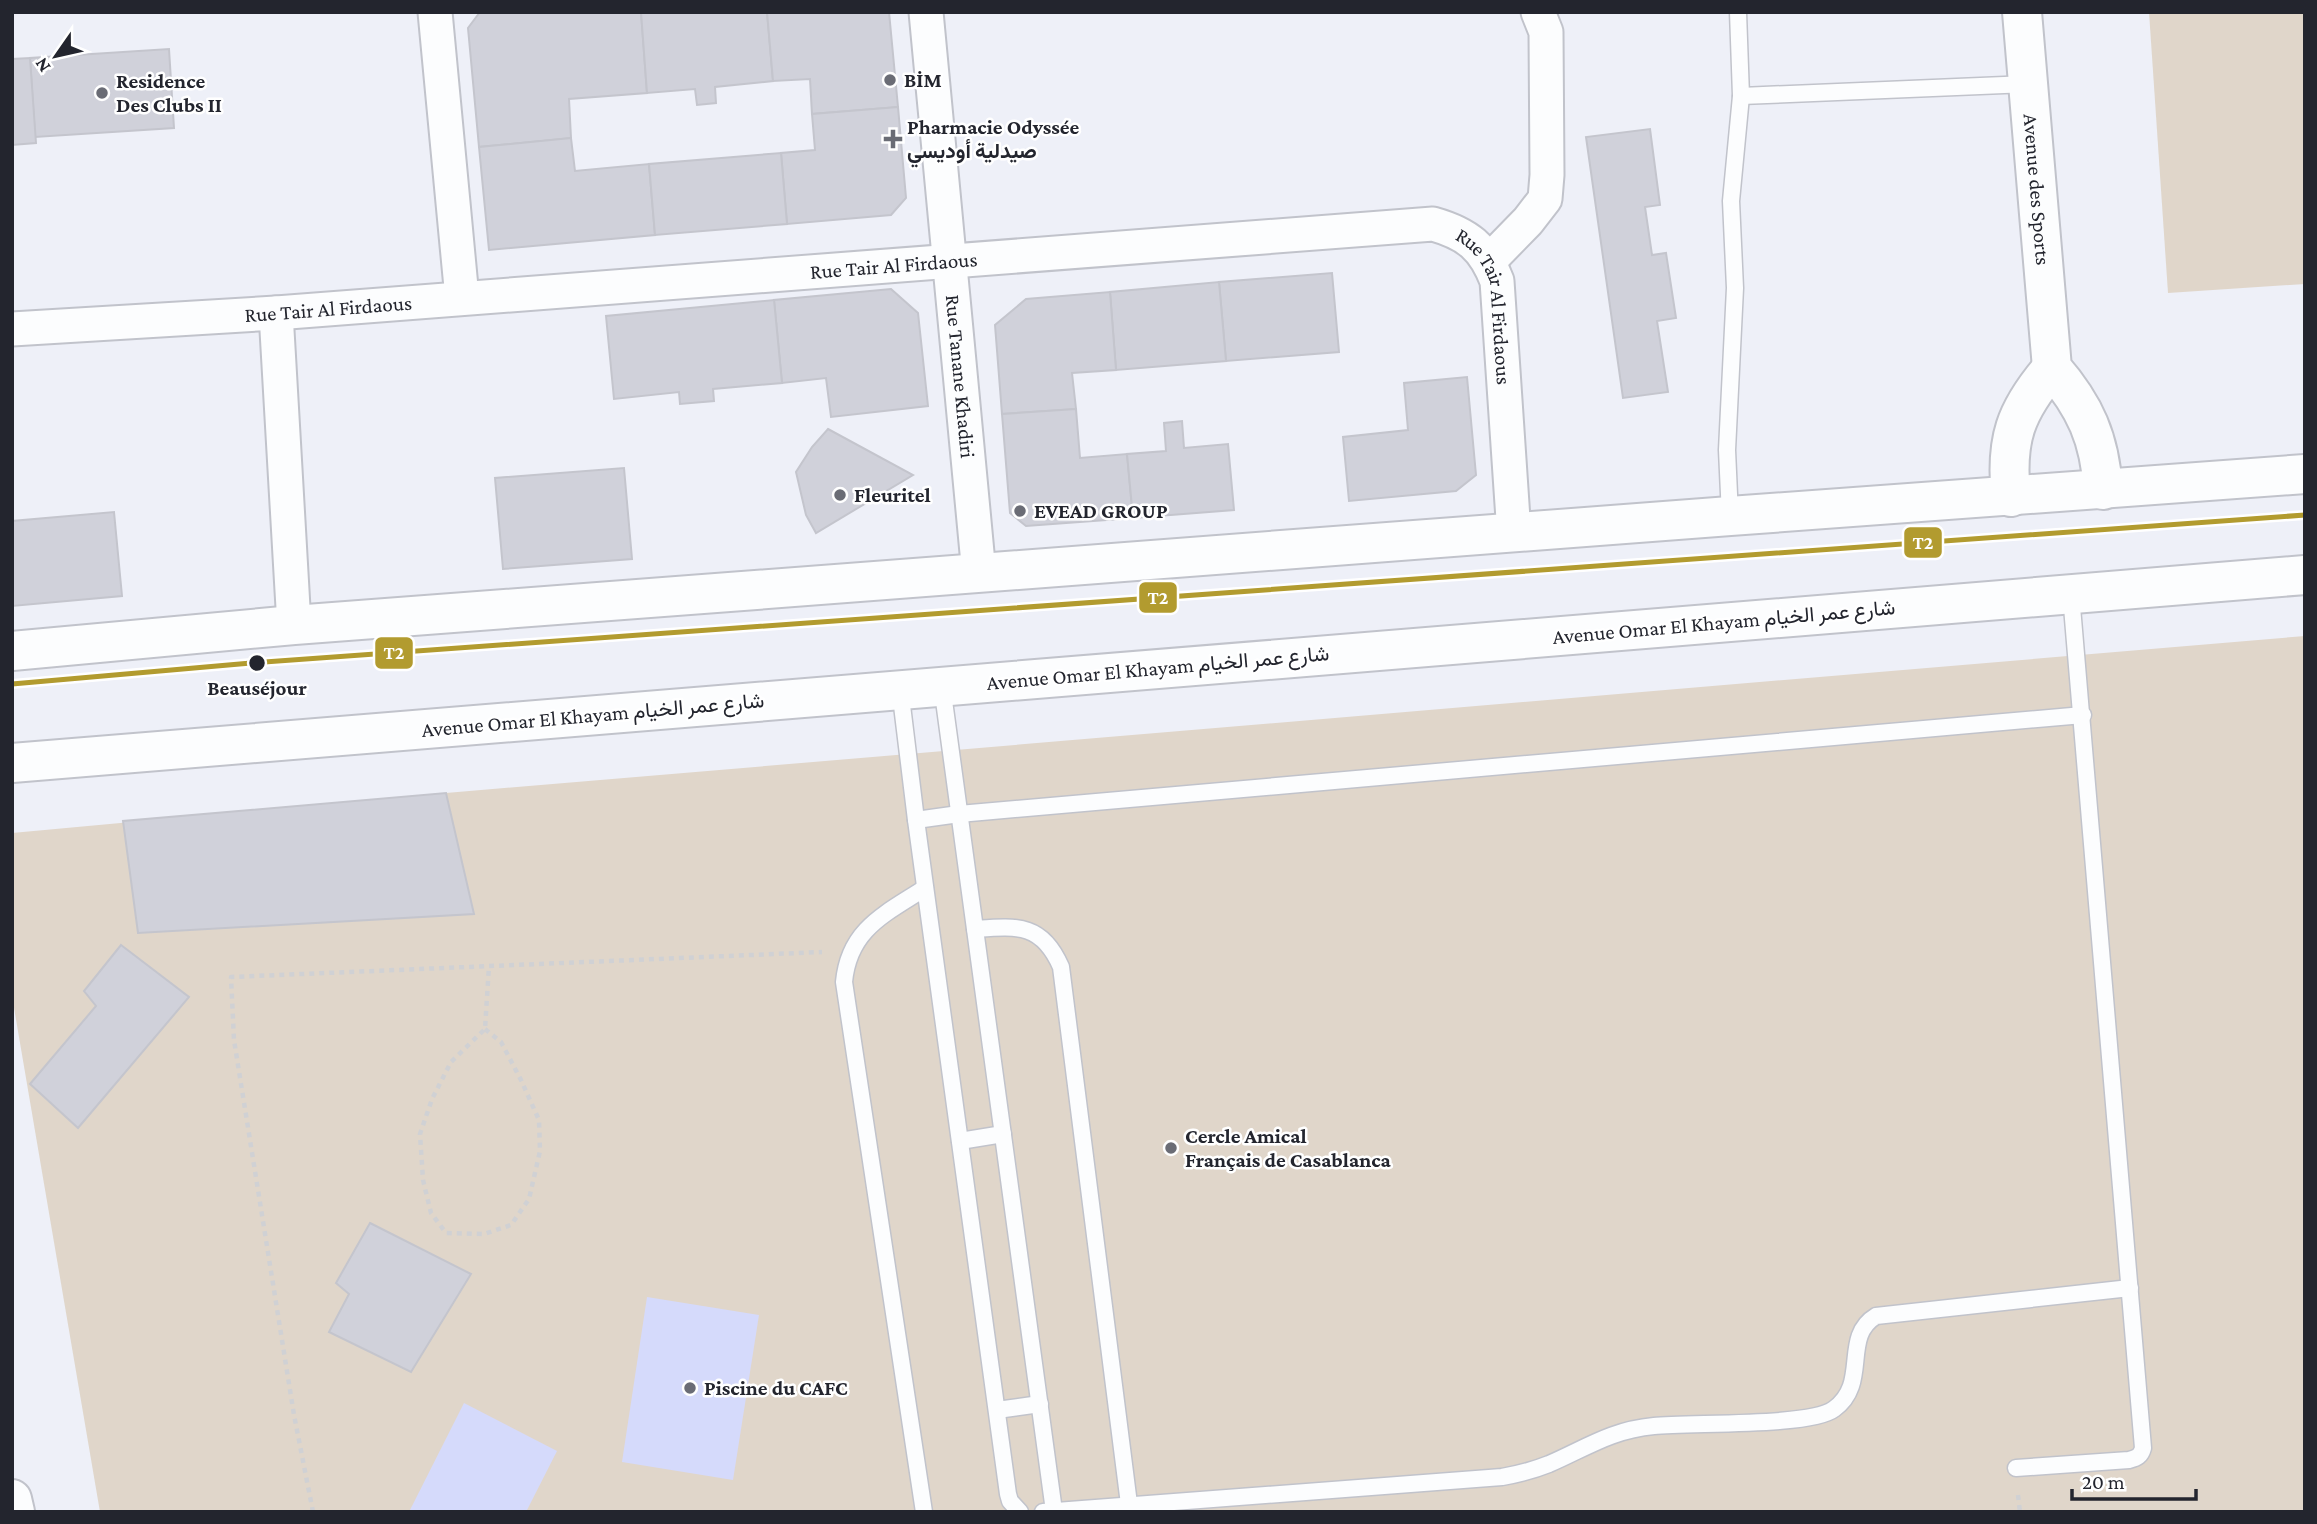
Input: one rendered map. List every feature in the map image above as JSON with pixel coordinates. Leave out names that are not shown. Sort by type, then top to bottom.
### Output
[{"type":"street","points":[[435,12],[462,298]]},
{"type":"street","name":"Rue Tanane Khadiri","points":[[926,12],[979,574]]},
{"type":"street","points":[[1489,261],[1528,221],[1545,199],[1546,32],[1538,12]]},
{"type":"street","name":"Avenue des Sports","points":[[2022,12],[2052,368]]},
{"type":"street","name":"Rue Tair Al Firdaous","points":[[12,329],[276,313],[1433,224],[1454,230],[1472,243],[1489,261],[1497,281],[1514,534]]},
{"type":"street","points":[[276,313],[293,625]]},
{"type":"street","points":[[2011,497],[2008,469],[2011,441],[2020,414],[2033,390],[2052,368],[2070,388],[2092,430],[2101,463],[2102,489]]},
{"type":"street","points":[[12,651],[293,625],[2305,474]]},
{"type":"street","name":"Avenue Omar El Khayam شارع عمر الخيام","points":[[12,763],[2305,575]]},
{"type":"street","points":[[12,1499],[15,1512]]},
{"type":"lane","points":[[1730,516],[1727,450],[1735,288],[1731,201],[1741,96],[1738,12]]},
{"type":"lane","points":[[1741,96],[2028,84]]},
{"type":"lane","points":[[2016,1468],[2129,1460],[2141,1454],[2143,1442],[2071,595]]},
{"type":"lane","points":[[942,686],[1040,1404],[1049,1511],[1502,1477],[1539,1468],[1599,1439],[1625,1430],[1652,1426],[1809,1418],[1834,1409],[1851,1390],[1855,1377],[1858,1336],[1868,1321],[1877,1316],[2130,1288]]},
{"type":"lane","points":[[900,689],[1010,1501],[1020,1512]]},
{"type":"lane","points":[[916,820],[959,814],[2082,715]]},
{"type":"lane","points":[[924,1512],[846,998],[846,966],[851,951],[869,925],[925,888]]},
{"type":"lane","points":[[975,929],[1011,926],[1028,929],[1043,938],[1054,951],[1060,967],[1129,1504]]},
{"type":"lane","points":[[960,1141],[1003,1134]]},
{"type":"lane","points":[[997,1410],[1040,1404]]},
{"type":"path","points":[[313,1512],[292,1402],[234,1040],[230,977],[851,951]]},
{"type":"path","points":[[485,1029],[501,1042],[525,1090],[538,1120],[540,1152],[529,1199],[511,1225],[484,1234],[446,1233],[431,1213],[423,1180],[420,1134],[432,1099],[452,1062],[485,1029],[489,966]]},
{"type":"shaded area","points":[[2149,12],[2305,12],[2305,284],[2168,293]]},
{"type":"shaded area","name":"Cercle Amical Français de Casablanca","points":[[2305,636],[2305,1512],[100,1512],[12,996],[12,833],[446,793]]},
{"type":"water","name":"Piscine du CAFC","points":[[647,1297],[759,1315],[733,1480],[622,1462]]},
{"type":"water","points":[[464,1403],[557,1451],[526,1512],[409,1512]]},
{"type":"building","points":[[480,12],[641,12],[647,93],[569,99],[571,138],[479,147],[468,28]]},
{"type":"building","points":[[641,12],[767,12],[773,81],[715,87],[716,103],[697,105],[695,89],[647,93]]},
{"type":"building","points":[[767,12],[889,12],[898,107],[812,114],[810,79],[773,81]]},
{"type":"building","name":"Residence Des Clubs II","points":[[169,49],[174,128],[35,137],[30,58]]},
{"type":"building","points":[[30,58],[36,143],[12,145],[12,59]]},
{"type":"building","points":[[898,107],[906,198],[891,215],[787,224],[781,153],[815,150],[812,114]]},
{"type":"building","points":[[1650,129],[1660,205],[1645,207],[1652,255],[1666,253],[1676,318],[1657,321],[1668,392],[1623,398],[1586,137]]},
{"type":"building","points":[[571,138],[575,171],[649,164],[655,235],[489,250],[479,147]]},
{"type":"building","points":[[781,153],[787,224],[655,235],[649,164]]},
{"type":"building","points":[[1332,273],[1339,352],[1226,361],[1219,282]]},
{"type":"building","points":[[1219,282],[1226,361],[1116,370],[1110,292]]},
{"type":"building","points":[[891,289],[918,313],[928,406],[831,417],[826,378],[782,383],[774,300]]},
{"type":"building","points":[[1110,292],[1116,370],[1072,373],[1076,409],[1002,414],[995,325],[1026,299]]},
{"type":"building","points":[[774,300],[782,383],[713,389],[714,401],[680,404],[679,392],[614,399],[606,316]]},
{"type":"building","points":[[1467,377],[1476,475],[1456,491],[1349,501],[1343,437],[1408,430],[1404,383]]},
{"type":"building","points":[[1076,409],[1080,458],[1127,454],[1133,518],[1026,526],[1010,513],[1002,414]]},
{"type":"building","points":[[1182,421],[1184,448],[1228,444],[1234,510],[1133,518],[1127,454],[1166,451],[1164,423]]},
{"type":"building","name":"Fleuritel","points":[[828,429],[913,475],[816,533],[806,515],[796,472]]},
{"type":"building","points":[[624,468],[632,559],[503,569],[495,478]]},
{"type":"building","points":[[114,512],[122,596],[12,606],[12,521]]},
{"type":"building","points":[[446,793],[474,914],[138,933],[123,821]]},
{"type":"building","points":[[121,945],[189,997],[78,1128],[30,1084],[96,1006],[84,991]]},
{"type":"building","points":[[370,1223],[471,1274],[411,1372],[329,1332],[349,1294],[336,1283]]},
{"type":"transit line","name":"T2","points":[[12,684],[251,663],[2305,515]]},
{"type":"place","name":"BİM","points":[[890,80]]},
{"type":"place","name":"Residence Des Clubs II","points":[[102,93]]},
{"type":"place","name":"Pharmacie Odyssée صيدلية أوديسي","points":[[893,139]]},
{"type":"place","name":"Fleuritel","points":[[840,495]]},
{"type":"place","name":"EVEAD GROUP","points":[[1020,511]]},
{"type":"place","name":"Beauséjour","points":[[257,663]]},
{"type":"place","name":"Cercle Amical Français de Casablanca","points":[[1171,1148]]},
{"type":"place","name":"Piscine du CAFC","points":[[690,1388]]}]
